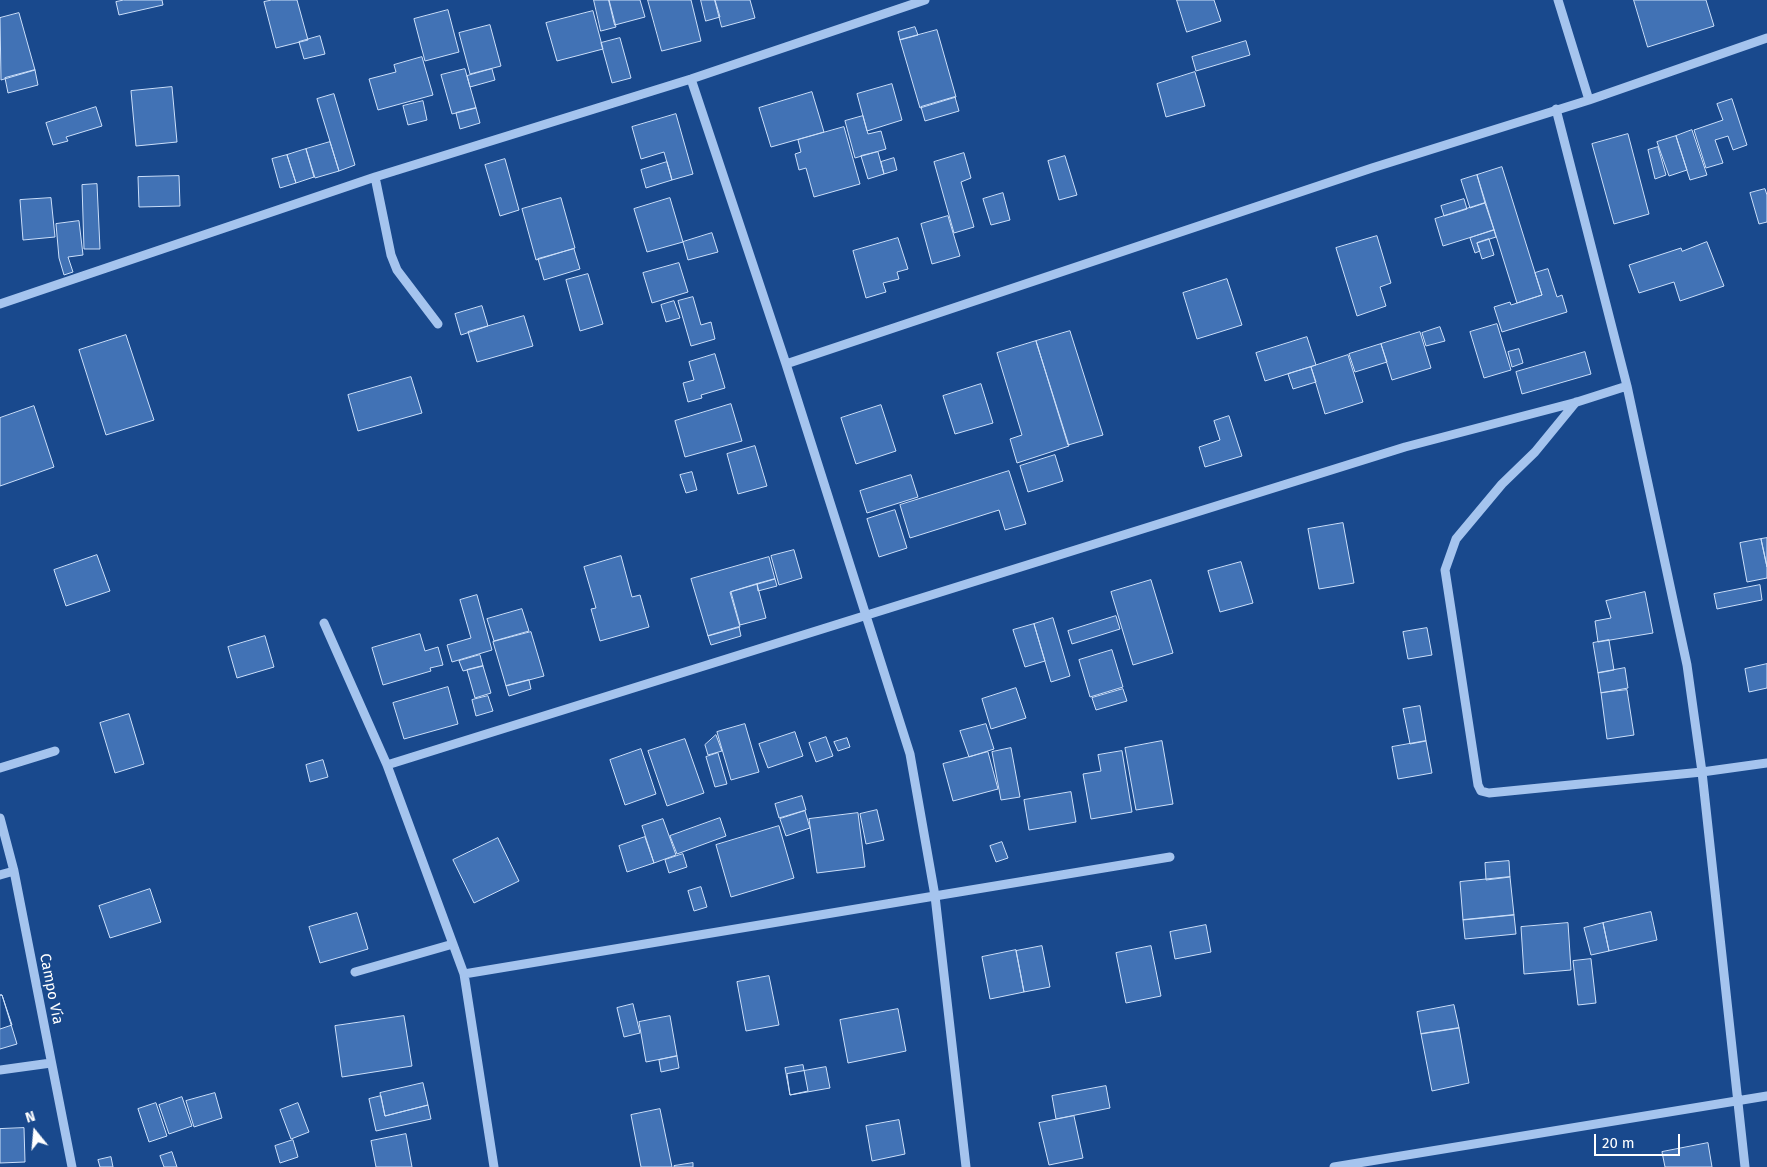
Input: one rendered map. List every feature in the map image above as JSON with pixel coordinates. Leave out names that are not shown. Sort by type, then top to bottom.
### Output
[{"type":"street","points":[[0,304],[375,178],[691,79],[925,0]]},
{"type":"street","points":[[1558,0],[1588,100]]},
{"type":"street","points":[[786,364],[1362,171],[1588,100],[1767,38]]},
{"type":"street","points":[[691,79],[786,364],[910,754],[935,896],[966,1167]]},
{"type":"street","points":[[1556,109],[1627,386],[1686,665],[1702,772],[1746,1167]]},
{"type":"street","points":[[375,178],[391,255],[397,270],[438,324]]},
{"type":"street","points":[[387,765],[1405,447],[1577,402],[1627,386]]},
{"type":"street","points":[[1577,402],[1535,452],[1502,484],[1456,539],[1445,570],[1478,785],[1481,791],[1489,793],[1702,772],[1767,762]]},
{"type":"street","points":[[324,623],[387,765],[464,974],[494,1167]]},
{"type":"street","points":[[0,768],[55,752]]},
{"type":"street","name":"Campo Vía","points":[[0,818],[14,871],[72,1167]]},
{"type":"street","points":[[464,974],[1170,857]]},
{"type":"street","points":[[0,875],[14,871]]},
{"type":"street","points":[[355,972],[453,944]]},
{"type":"street","points":[[0,1070],[51,1063]]},
{"type":"street","points":[[1334,1167],[1767,1096]]},
{"type":"building","points":[[124,0],[162,0],[163,5],[119,15],[116,2]]},
{"type":"building","points":[[272,0],[297,0],[308,40],[276,48],[264,2]]},
{"type":"building","points":[[594,0],[609,0],[616,27],[601,31]]},
{"type":"building","points":[[609,0],[640,0],[645,17],[615,25]]},
{"type":"building","points":[[648,0],[691,0],[701,41],[662,51]]},
{"type":"building","points":[[701,0],[715,0],[720,17],[706,21]]},
{"type":"building","points":[[715,0],[750,0],[755,18],[722,27]]},
{"type":"building","points":[[1177,0],[1214,0],[1221,21],[1187,32]]},
{"type":"building","points":[[1634,0],[1706,0],[1714,26],[1648,47]]},
{"type":"building","points":[[448,10],[459,52],[425,61],[414,19]]},
{"type":"building","points":[[593,11],[603,49],[557,61],[546,23]]},
{"type":"building","points":[[19,13],[35,70],[1,80],[0,18]]},
{"type":"building","points":[[490,25],[501,66],[470,74],[459,33]]},
{"type":"building","points":[[915,27],[918,35],[900,40],[898,32]]},
{"type":"building","points":[[937,30],[956,97],[920,108],[900,40]]},
{"type":"building","points":[[320,36],[325,54],[304,59],[299,42]]},
{"type":"building","points":[[620,38],[631,78],[612,83],[601,43]]},
{"type":"building","points":[[1246,41],[1250,55],[1196,71],[1192,57]]},
{"type":"building","points":[[422,57],[433,95],[378,110],[369,79],[396,72],[394,65]]},
{"type":"building","points":[[465,69],[476,108],[452,114],[441,75]]},
{"type":"building","points":[[492,69],[495,80],[470,87],[467,76]]},
{"type":"building","points":[[35,70],[38,85],[8,93],[5,78]]},
{"type":"building","points":[[1195,72],[1205,106],[1166,117],[1157,84]]},
{"type":"building","points":[[892,84],[902,120],[867,131],[857,94]]},
{"type":"building","points":[[172,87],[177,142],[136,146],[131,91]]},
{"type":"building","points":[[812,92],[824,132],[771,147],[759,108]]},
{"type":"building","points":[[334,94],[355,165],[339,171],[317,99]]},
{"type":"building","points":[[955,97],[959,111],[925,121],[921,107]]},
{"type":"building","points":[[1732,99],[1747,145],[1733,150],[1728,136],[1715,140],[1723,163],[1706,168],[1694,130],[1723,120],[1717,104]]},
{"type":"building","points":[[423,101],[427,120],[408,125],[403,106]]},
{"type":"building","points":[[96,107],[102,126],[66,137],[68,141],[53,145],[46,123]]},
{"type":"building","points":[[476,108],[480,123],[460,129],[456,113]]},
{"type":"building","points":[[676,114],[693,174],[672,180],[664,152],[641,159],[632,127]]},
{"type":"building","points":[[863,116],[868,134],[881,131],[886,149],[855,158],[845,121]]},
{"type":"building","points":[[844,127],[860,184],[814,197],[806,168],[799,170],[795,154],[801,152],[798,140]]},
{"type":"building","points":[[1692,130],[1707,175],[1690,180],[1676,136]]},
{"type":"building","points":[[1628,134],[1649,214],[1614,224],[1592,144]]},
{"type":"building","points":[[1676,136],[1687,170],[1669,176],[1657,142]]},
{"type":"building","points":[[330,142],[339,171],[315,178],[306,149]]},
{"type":"building","points":[[1658,147],[1666,175],[1655,179],[1648,150]]},
{"type":"building","points":[[306,149],[314,177],[296,183],[287,155]]},
{"type":"building","points":[[878,152],[884,174],[868,179],[861,156]]},
{"type":"building","points":[[964,153],[971,178],[961,182],[974,227],[954,233],[934,162]]},
{"type":"building","points":[[287,155],[296,183],[280,188],[272,159]]},
{"type":"building","points":[[1065,156],[1077,195],[1059,200],[1048,161]]},
{"type":"building","points":[[894,158],[897,170],[884,174],[881,162]]},
{"type":"building","points":[[505,159],[519,210],[500,216],[485,165]]},
{"type":"building","points":[[667,162],[672,180],[646,188],[641,170]]},
{"type":"building","points":[[1502,167],[1542,295],[1517,303],[1477,175]]},
{"type":"building","points":[[1477,175],[1485,203],[1470,208],[1461,180]]},
{"type":"building","points":[[179,176],[180,206],[139,207],[138,177]]},
{"type":"building","points":[[97,184],[100,249],[84,249],[82,185]]},
{"type":"building","points":[[1765,189],[1767,195],[1767,222],[1759,224],[1750,193]]},
{"type":"building","points":[[1003,193],[1010,220],[991,225],[983,199]]},
{"type":"building","points":[[51,198],[55,237],[23,240],[20,200]]},
{"type":"building","points":[[561,198],[575,248],[536,260],[522,209]]},
{"type":"building","points":[[670,198],[683,242],[647,252],[634,209]]},
{"type":"building","points":[[1464,199],[1467,209],[1444,216],[1441,206]]},
{"type":"building","points":[[1485,203],[1494,230],[1443,246],[1435,219]]},
{"type":"building","points":[[948,216],[960,256],[932,264],[921,224]]},
{"type":"building","points":[[79,221],[83,255],[68,257],[73,272],[64,275],[59,258],[56,224]]},
{"type":"building","points":[[1494,230],[1496,237],[1477,243],[1480,251],[1475,253],[1470,238]]},
{"type":"building","points":[[712,233],[718,252],[688,260],[683,242]]},
{"type":"building","points":[[1377,236],[1391,283],[1380,287],[1386,306],[1357,316],[1336,248]]},
{"type":"building","points":[[898,238],[908,269],[897,272],[899,279],[883,283],[886,292],[866,298],[853,251]]},
{"type":"building","points":[[1489,239],[1494,255],[1482,259],[1477,243]]},
{"type":"building","points":[[1707,242],[1724,286],[1680,301],[1674,282],[1639,293],[1629,265],[1681,248],[1682,251]]},
{"type":"building","points":[[574,249],[580,269],[544,280],[538,259]]},
{"type":"building","points":[[679,263],[688,292],[652,303],[643,273]]},
{"type":"building","points":[[1548,269],[1557,297],[1562,295],[1567,312],[1502,332],[1494,307],[1510,302],[1511,305],[1542,295],[1535,273]]},
{"type":"building","points":[[588,274],[603,324],[580,331],[566,280]]},
{"type":"building","points":[[1227,279],[1242,325],[1197,339],[1183,293]]},
{"type":"building","points":[[693,297],[701,325],[711,322],[715,339],[691,346],[678,301]]},
{"type":"building","points":[[674,301],[680,318],[666,322],[661,305]]},
{"type":"building","points":[[482,306],[488,326],[461,335],[455,314]]},
{"type":"building","points":[[524,316],[533,346],[477,362],[468,332]]},
{"type":"building","points":[[1497,324],[1511,370],[1484,378],[1470,332]]},
{"type":"building","points":[[1440,327],[1445,341],[1426,346],[1422,333]]},
{"type":"building","points":[[1070,331],[1103,435],[1068,445],[1036,341]]},
{"type":"building","points":[[1420,332],[1431,368],[1392,380],[1381,344]]},
{"type":"building","points":[[126,335],[154,420],[106,435],[79,350]]},
{"type":"building","points":[[1307,337],[1316,365],[1265,381],[1256,353]]},
{"type":"building","points":[[1036,341],[1069,446],[1017,463],[1010,439],[1022,435],[997,353]]},
{"type":"building","points":[[1381,344],[1387,362],[1355,372],[1349,354]]},
{"type":"building","points":[[1519,349],[1523,363],[1512,367],[1508,352]]},
{"type":"building","points":[[1585,352],[1591,374],[1522,394],[1516,372]]},
{"type":"building","points":[[715,354],[725,388],[701,395],[702,398],[688,402],[683,383],[694,380],[689,362]]},
{"type":"building","points":[[1348,355],[1363,402],[1325,414],[1311,367]]},
{"type":"building","points":[[1311,367],[1316,382],[1293,389],[1288,374]]},
{"type":"building","points":[[411,377],[422,413],[358,431],[348,395]]},
{"type":"building","points":[[981,384],[993,423],[955,434],[943,396]]},
{"type":"building","points":[[731,404],[742,441],[685,457],[675,421]]},
{"type":"building","points":[[881,405],[896,451],[856,464],[841,418]]},
{"type":"building","points":[[34,406],[54,467],[0,486],[0,418]]},
{"type":"building","points":[[1229,416],[1242,456],[1205,467],[1199,447],[1220,440],[1214,421]]},
{"type":"building","points":[[755,446],[767,486],[738,494],[727,454]]},
{"type":"building","points":[[1055,455],[1063,481],[1028,492],[1020,466]]},
{"type":"building","points":[[1009,471],[1026,524],[1005,530],[999,510],[910,538],[900,505]]},
{"type":"building","points":[[692,472],[697,490],[686,493],[680,475]]},
{"type":"building","points":[[911,475],[918,497],[867,513],[860,491]]},
{"type":"building","points":[[895,510],[907,548],[879,557],[867,519]]},
{"type":"building","points":[[1343,523],[1354,583],[1319,589],[1308,529]]},
{"type":"building","points":[[1767,538],[1767,567],[1761,539]]},
{"type":"building","points":[[1761,539],[1767,567],[1767,578],[1747,582],[1740,543]]},
{"type":"building","points":[[794,550],[802,578],[779,585],[771,556]]},
{"type":"building","points":[[97,555],[110,591],[66,606],[54,570]]},
{"type":"building","points":[[621,556],[632,597],[640,595],[649,627],[600,641],[591,609],[596,608],[584,567]]},
{"type":"building","points":[[769,557],[775,579],[730,592],[740,627],[708,636],[691,579]]},
{"type":"building","points":[[1241,562],[1253,603],[1220,612],[1208,571]]},
{"type":"building","points":[[775,579],[777,586],[758,591],[757,584]]},
{"type":"building","points":[[1151,580],[1173,653],[1133,665],[1111,592]]},
{"type":"building","points":[[757,584],[766,618],[740,625],[731,592]]},
{"type":"building","points":[[1760,585],[1762,600],[1717,609],[1714,594]]},
{"type":"building","points":[[1645,592],[1653,633],[1598,642],[1595,621],[1611,618],[1606,601]]},
{"type":"building","points":[[477,595],[492,650],[452,662],[447,645],[471,638],[460,600]]},
{"type":"building","points":[[522,609],[529,631],[494,641],[487,619]]},
{"type":"building","points":[[1116,616],[1120,629],[1072,644],[1068,631]]},
{"type":"building","points":[[1053,618],[1070,676],[1051,682],[1034,624]]},
{"type":"building","points":[[1034,624],[1045,661],[1025,667],[1013,630]]},
{"type":"building","points":[[739,627],[741,636],[711,645],[708,636]]},
{"type":"building","points":[[1427,628],[1432,655],[1408,659],[1403,632]]},
{"type":"building","points":[[531,632],[544,676],[506,686],[493,642]]},
{"type":"building","points":[[420,634],[425,651],[438,647],[443,665],[430,668],[431,671],[383,685],[372,648]]},
{"type":"building","points":[[265,636],[274,667],[237,678],[228,647]]},
{"type":"building","points":[[1609,640],[1614,670],[1598,673],[1593,643]]},
{"type":"building","points":[[1112,650],[1123,687],[1090,697],[1079,660]]},
{"type":"building","points":[[480,655],[483,666],[463,671],[459,661]]},
{"type":"building","points":[[1767,664],[1767,688],[1749,692],[1745,669]]},
{"type":"building","points":[[483,666],[491,693],[475,698],[467,670]]},
{"type":"building","points":[[1625,668],[1628,688],[1601,693],[1598,673]]},
{"type":"building","points":[[529,680],[531,689],[509,696],[506,686]]},
{"type":"building","points":[[448,687],[458,724],[404,739],[393,703]]},
{"type":"building","points":[[1016,688],[1026,718],[991,729],[982,699]]},
{"type":"building","points":[[1123,689],[1127,701],[1096,710],[1092,698]]},
{"type":"building","points":[[1627,690],[1634,735],[1607,739],[1601,693]]},
{"type":"building","points":[[488,696],[493,711],[476,716],[472,700]]},
{"type":"building","points":[[1420,706],[1426,741],[1410,744],[1403,709]]},
{"type":"building","points":[[129,714],[144,764],[115,773],[100,723]]},
{"type":"building","points":[[745,724],[759,772],[731,780],[717,732]]},
{"type":"building","points":[[986,724],[994,749],[969,757],[960,731]]},
{"type":"building","points":[[795,732],[803,756],[768,768],[759,744]]},
{"type":"building","points":[[716,735],[722,751],[708,755],[705,745]]},
{"type":"building","points":[[826,737],[833,756],[816,762],[809,743]]},
{"type":"building","points":[[847,738],[850,747],[838,751],[834,742]]},
{"type":"building","points":[[685,739],[704,793],[667,806],[648,751]]},
{"type":"building","points":[[1162,741],[1173,804],[1136,810],[1125,748]]},
{"type":"building","points":[[1426,741],[1432,773],[1398,779],[1392,747]]},
{"type":"building","points":[[1011,748],[1020,797],[1001,800],[992,752]]},
{"type":"building","points":[[641,749],[656,794],[625,805],[610,760]]},
{"type":"building","points":[[1122,751],[1132,812],[1091,819],[1083,774],[1101,771],[1098,755]]},
{"type":"building","points":[[988,752],[998,789],[953,801],[943,764]]},
{"type":"building","points":[[718,753],[727,784],[715,787],[706,757]]},
{"type":"building","points":[[323,760],[328,777],[310,782],[306,765]]},
{"type":"building","points":[[1071,792],[1076,822],[1029,830],[1024,800]]},
{"type":"building","points":[[802,796],[806,810],[779,818],[775,804]]},
{"type":"building","points":[[877,810],[884,840],[866,844],[860,814]]},
{"type":"building","points":[[805,811],[810,828],[786,836],[780,819]]},
{"type":"building","points":[[858,813],[865,867],[817,873],[809,819]]},
{"type":"building","points":[[720,818],[726,836],[677,854],[670,836]]},
{"type":"building","points":[[663,819],[676,855],[654,863],[642,826]]},
{"type":"building","points":[[779,826],[794,878],[731,897],[716,845]]},
{"type":"building","points":[[645,837],[654,863],[627,872],[619,846]]},
{"type":"building","points":[[498,838],[519,881],[474,903],[453,860]]},
{"type":"building","points":[[1002,842],[1008,858],[996,862],[990,846]]},
{"type":"building","points":[[683,854],[687,867],[669,873],[665,860]]},
{"type":"building","points":[[1509,861],[1510,877],[1486,880],[1485,863]]},
{"type":"building","points":[[1510,877],[1514,915],[1463,920],[1460,882]]},
{"type":"building","points":[[701,887],[707,907],[694,911],[688,891]]},
{"type":"building","points":[[150,889],[161,922],[110,938],[99,906]]},
{"type":"building","points":[[1651,912],[1657,940],[1609,951],[1603,923]]},
{"type":"building","points":[[357,913],[368,949],[320,963],[309,927]]},
{"type":"building","points":[[1514,915],[1516,934],[1465,939],[1463,920]]},
{"type":"building","points":[[1568,923],[1571,970],[1524,974],[1521,927]]},
{"type":"building","points":[[1603,923],[1609,951],[1591,955],[1584,928]]},
{"type":"building","points":[[1206,925],[1211,952],[1175,959],[1170,932]]},
{"type":"building","points":[[1042,946],[1050,987],[1024,992],[1016,951]]},
{"type":"building","points":[[1151,946],[1161,996],[1126,1003],[1116,953]]},
{"type":"building","points":[[1016,950],[1024,992],[990,999],[982,957]]},
{"type":"building","points":[[1591,959],[1596,1003],[1578,1005],[1573,961]]},
{"type":"building","points":[[769,976],[779,1025],[746,1031],[737,982]]},
{"type":"building","points":[[0,995],[2,995],[17,1044],[0,1049]]},
{"type":"building","points":[[0,995],[2,995],[12,1025],[0,1029]]},
{"type":"building","points":[[633,1004],[640,1033],[624,1037],[617,1008]]},
{"type":"building","points":[[1454,1005],[1459,1028],[1421,1034],[1417,1012]]},
{"type":"building","points":[[898,1009],[906,1051],[848,1063],[840,1020]]},
{"type":"building","points":[[404,1016],[412,1066],[342,1077],[335,1026]]},
{"type":"building","points":[[670,1016],[677,1056],[646,1062],[639,1022]]},
{"type":"building","points":[[1459,1028],[1469,1083],[1432,1091],[1421,1034]]},
{"type":"building","points":[[677,1056],[679,1068],[661,1072],[659,1060]]},
{"type":"building","points":[[803,1065],[808,1091],[790,1095],[785,1068]]},
{"type":"building","points":[[826,1067],[830,1088],[790,1095],[787,1074]]},
{"type":"building","points":[[423,1083],[428,1105],[385,1116],[380,1093]]},
{"type":"building","points":[[1106,1086],[1110,1108],[1056,1119],[1052,1096]]},
{"type":"building","points":[[215,1093],[222,1118],[194,1127],[186,1101]]},
{"type":"building","points":[[381,1096],[385,1116],[428,1105],[431,1119],[376,1131],[369,1099]]},
{"type":"building","points":[[182,1097],[192,1126],[169,1134],[159,1105]]},
{"type":"building","points":[[156,1103],[167,1136],[149,1142],[138,1109]]},
{"type":"building","points":[[298,1103],[309,1132],[291,1139],[280,1110]]},
{"type":"building","points":[[660,1109],[672,1167],[641,1167],[631,1115]]},
{"type":"building","points":[[1074,1116],[1083,1158],[1049,1165],[1039,1123]]},
{"type":"building","points":[[899,1120],[905,1154],[872,1161],[866,1126]]},
{"type":"building","points":[[24,1128],[25,1162],[0,1163],[0,1129]]},
{"type":"building","points":[[406,1134],[412,1167],[376,1167],[371,1141]]},
{"type":"building","points":[[293,1140],[298,1157],[280,1163],[275,1146]]},
{"type":"building","points":[[1708,1143],[1712,1167],[1665,1167],[1662,1152]]},
{"type":"building","points":[[172,1152],[177,1167],[164,1167],[160,1156]]},
{"type":"building","points":[[111,1157],[113,1167],[100,1167],[98,1160]]},
{"type":"building","points":[[693,1163],[693,1167],[674,1167],[674,1166]]}]
